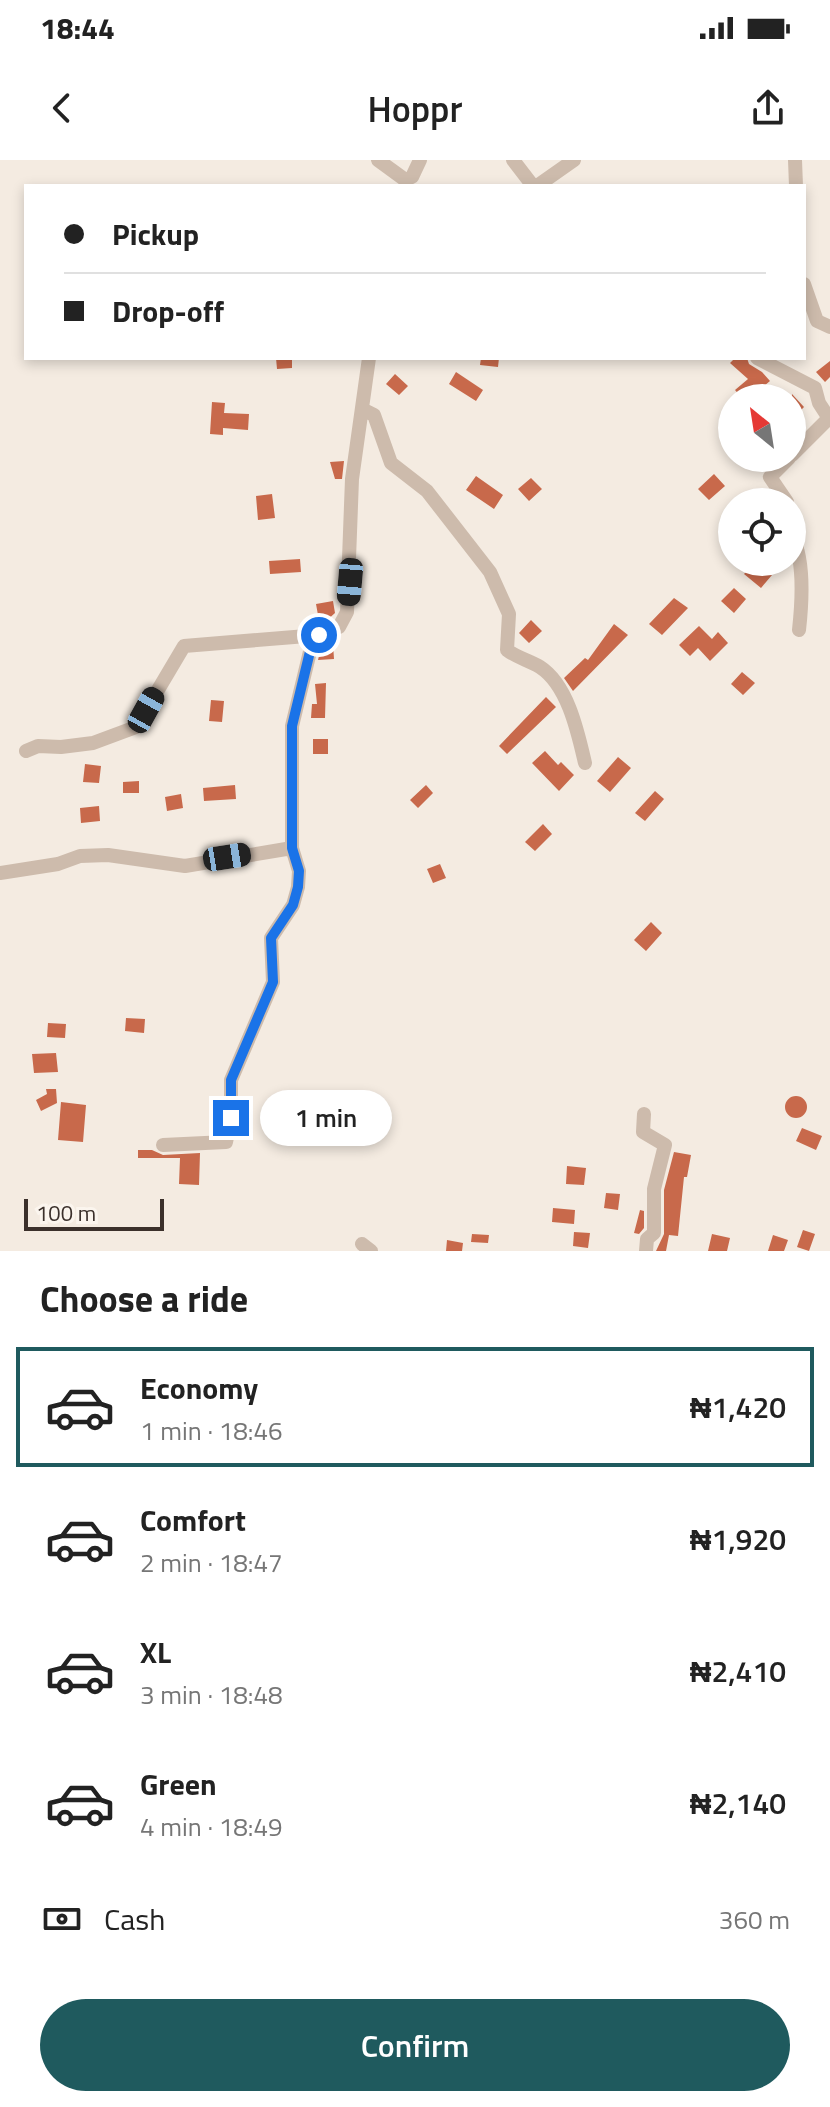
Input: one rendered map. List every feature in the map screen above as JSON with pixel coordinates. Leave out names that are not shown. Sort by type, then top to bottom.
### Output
[{"type":"street","points":[[378,160],[404,179],[412,177],[420,160]]},
{"type":"street","points":[[513,160],[533,184]]},
{"type":"street","points":[[538,184],[574,160]]},
{"type":"street","points":[[795,160],[796,184]]},
{"type":"street","points":[[808,317],[830,327]]},
{"type":"street","points":[[26,751],[38,746],[93,743],[136,727],[184,646],[314,635],[339,627],[347,612],[352,479],[369,360]]},
{"type":"street","points":[[761,360],[815,388],[829,419],[806,441]]},
{"type":"street","points":[[364,410],[374,415],[391,463],[427,491],[490,572],[509,614],[507,650],[520,660],[540,667],[554,681],[577,729],[585,763]]},
{"type":"street","points":[[775,472],[770,477],[777,488]]},
{"type":"street","points":[[798,576],[799,630]]},
{"type":"street","points":[[163,1145],[226,1142],[231,1118],[231,1080],[273,982],[271,938],[293,905],[298,887],[299,871],[292,848],[292,726],[314,635]]},
{"type":"street","points":[[0,873],[58,864],[80,856],[108,855],[185,866],[292,848]]},
{"type":"street","points":[[644,1114],[643,1132],[665,1145],[654,1189],[654,1233],[647,1239],[646,1251]]},
{"type":"building","points":[[276,360],[292,360],[292,368],[277,369]]},
{"type":"building","points":[[481,360],[499,360],[498,367],[480,365]]},
{"type":"building","points":[[733,360],[748,360],[770,381],[766,384],[742,384],[748,379],[730,363]]},
{"type":"building","points":[[830,361],[830,377],[825,382],[816,372]]},
{"type":"building","points":[[456,372],[483,390],[476,401],[449,384]]},
{"type":"building","points":[[395,374],[408,386],[399,395],[386,384]]},
{"type":"building","points":[[212,402],[225,403],[224,413],[249,414],[248,430],[223,428],[223,435],[210,434]]},
{"type":"building","points":[[344,461],[342,479],[335,479],[330,462]]},
{"type":"building","points":[[714,474],[725,486],[718,488],[718,492],[709,500],[698,489]]},
{"type":"building","points":[[476,476],[503,495],[494,509],[466,490]]},
{"type":"building","points":[[531,478],[542,489],[529,501],[518,489]]},
{"type":"building","points":[[272,494],[275,518],[258,520],[256,496]]},
{"type":"building","points":[[300,559],[301,572],[270,574],[269,561]]},
{"type":"building","points":[[746,576],[771,576],[761,588]]},
{"type":"building","points":[[734,588],[746,599],[734,613],[721,601]]},
{"type":"building","points":[[674,598],[688,608],[662,635],[649,624]]},
{"type":"building","points":[[333,601],[335,613],[325,622],[324,614],[318,615],[316,604]]},
{"type":"building","points":[[531,620],[542,631],[529,643],[519,633]]},
{"type":"building","points":[[614,624],[628,635],[573,691],[564,678],[585,658],[588,660]]},
{"type":"building","points":[[699,626],[712,639],[718,632],[728,643],[710,661],[698,648],[690,656],[679,645]]},
{"type":"building","points":[[322,644],[333,644],[334,659],[318,660]]},
{"type":"building","points":[[742,672],[755,683],[743,695],[731,684]]},
{"type":"building","points":[[326,683],[325,718],[311,718],[312,704],[317,704],[315,684]]},
{"type":"building","points":[[546,697],[556,707],[507,754],[499,746]]},
{"type":"building","points":[[211,700],[224,701],[222,722],[209,721]]},
{"type":"building","points":[[313,739],[328,739],[328,754],[313,754]]},
{"type":"building","points":[[545,751],[558,765],[561,762],[574,775],[559,791],[532,763]]},
{"type":"building","points":[[618,757],[631,768],[610,792],[597,781]]},
{"type":"building","points":[[85,764],[101,766],[99,783],[83,782]]},
{"type":"building","points":[[139,781],[139,793],[123,793],[123,782]]},
{"type":"building","points":[[235,785],[236,799],[204,801],[203,788]]},
{"type":"building","points":[[426,785],[433,793],[418,808],[410,800]]},
{"type":"building","points":[[655,791],[664,799],[645,821],[635,813]]},
{"type":"building","points":[[181,794],[183,808],[167,811],[165,797]]},
{"type":"building","points":[[99,806],[100,821],[81,823],[80,808]]},
{"type":"building","points":[[543,824],[552,834],[535,851],[525,842]]},
{"type":"building","points":[[440,864],[446,878],[433,883],[427,869]]},
{"type":"building","points":[[651,922],[662,933],[646,951],[634,940]]},
{"type":"building","points":[[126,1018],[145,1019],[144,1033],[125,1031]]},
{"type":"building","points":[[48,1023],[66,1024],[65,1038],[47,1037]]},
{"type":"building","points":[[56,1053],[58,1072],[34,1073],[32,1054]]},
{"type":"building","points":[[46,1089],[56,1089],[57,1103],[41,1111],[36,1100],[47,1094]]},
{"type":"building","points":[[796,1096],[804,1099],[807,1107],[804,1115],[796,1118],[788,1115],[785,1107],[788,1099]]},
{"type":"building","points":[[61,1102],[86,1105],[83,1142],[58,1140]]},
{"type":"building","points":[[802,1128],[822,1136],[816,1150],[796,1141]]},
{"type":"building","points":[[138,1150],[152,1150],[163,1155],[200,1153],[199,1185],[179,1184],[180,1158],[138,1158]]},
{"type":"building","points":[[674,1152],[691,1155],[687,1177],[684,1177],[678,1236],[669,1235],[666,1251],[656,1251],[664,1234],[664,1190]]},
{"type":"building","points":[[567,1166],[586,1168],[584,1185],[566,1184]]},
{"type":"building","points":[[606,1193],[620,1194],[618,1210],[604,1208]]},
{"type":"building","points":[[553,1208],[575,1210],[574,1224],[552,1222]]},
{"type":"building","points":[[640,1210],[644,1211],[644,1228],[639,1234],[634,1233]]},
{"type":"building","points":[[803,1230],[815,1234],[809,1251],[797,1247]]},
{"type":"building","points":[[574,1232],[590,1233],[588,1248],[573,1246]]},
{"type":"building","points":[[472,1234],[489,1235],[488,1243],[471,1242]]},
{"type":"building","points":[[712,1234],[730,1238],[727,1251],[708,1251]]},
{"type":"building","points":[[773,1235],[788,1240],[784,1251],[768,1251]]},
{"type":"building","points":[[447,1240],[463,1243],[462,1251],[446,1251]]},
{"type":"route","points":[[231,1118],[231,1080],[273,982],[271,938],[293,905],[298,887],[299,871],[292,848],[292,726],[302,695],[303,672],[314,635],[319,635]]}]
